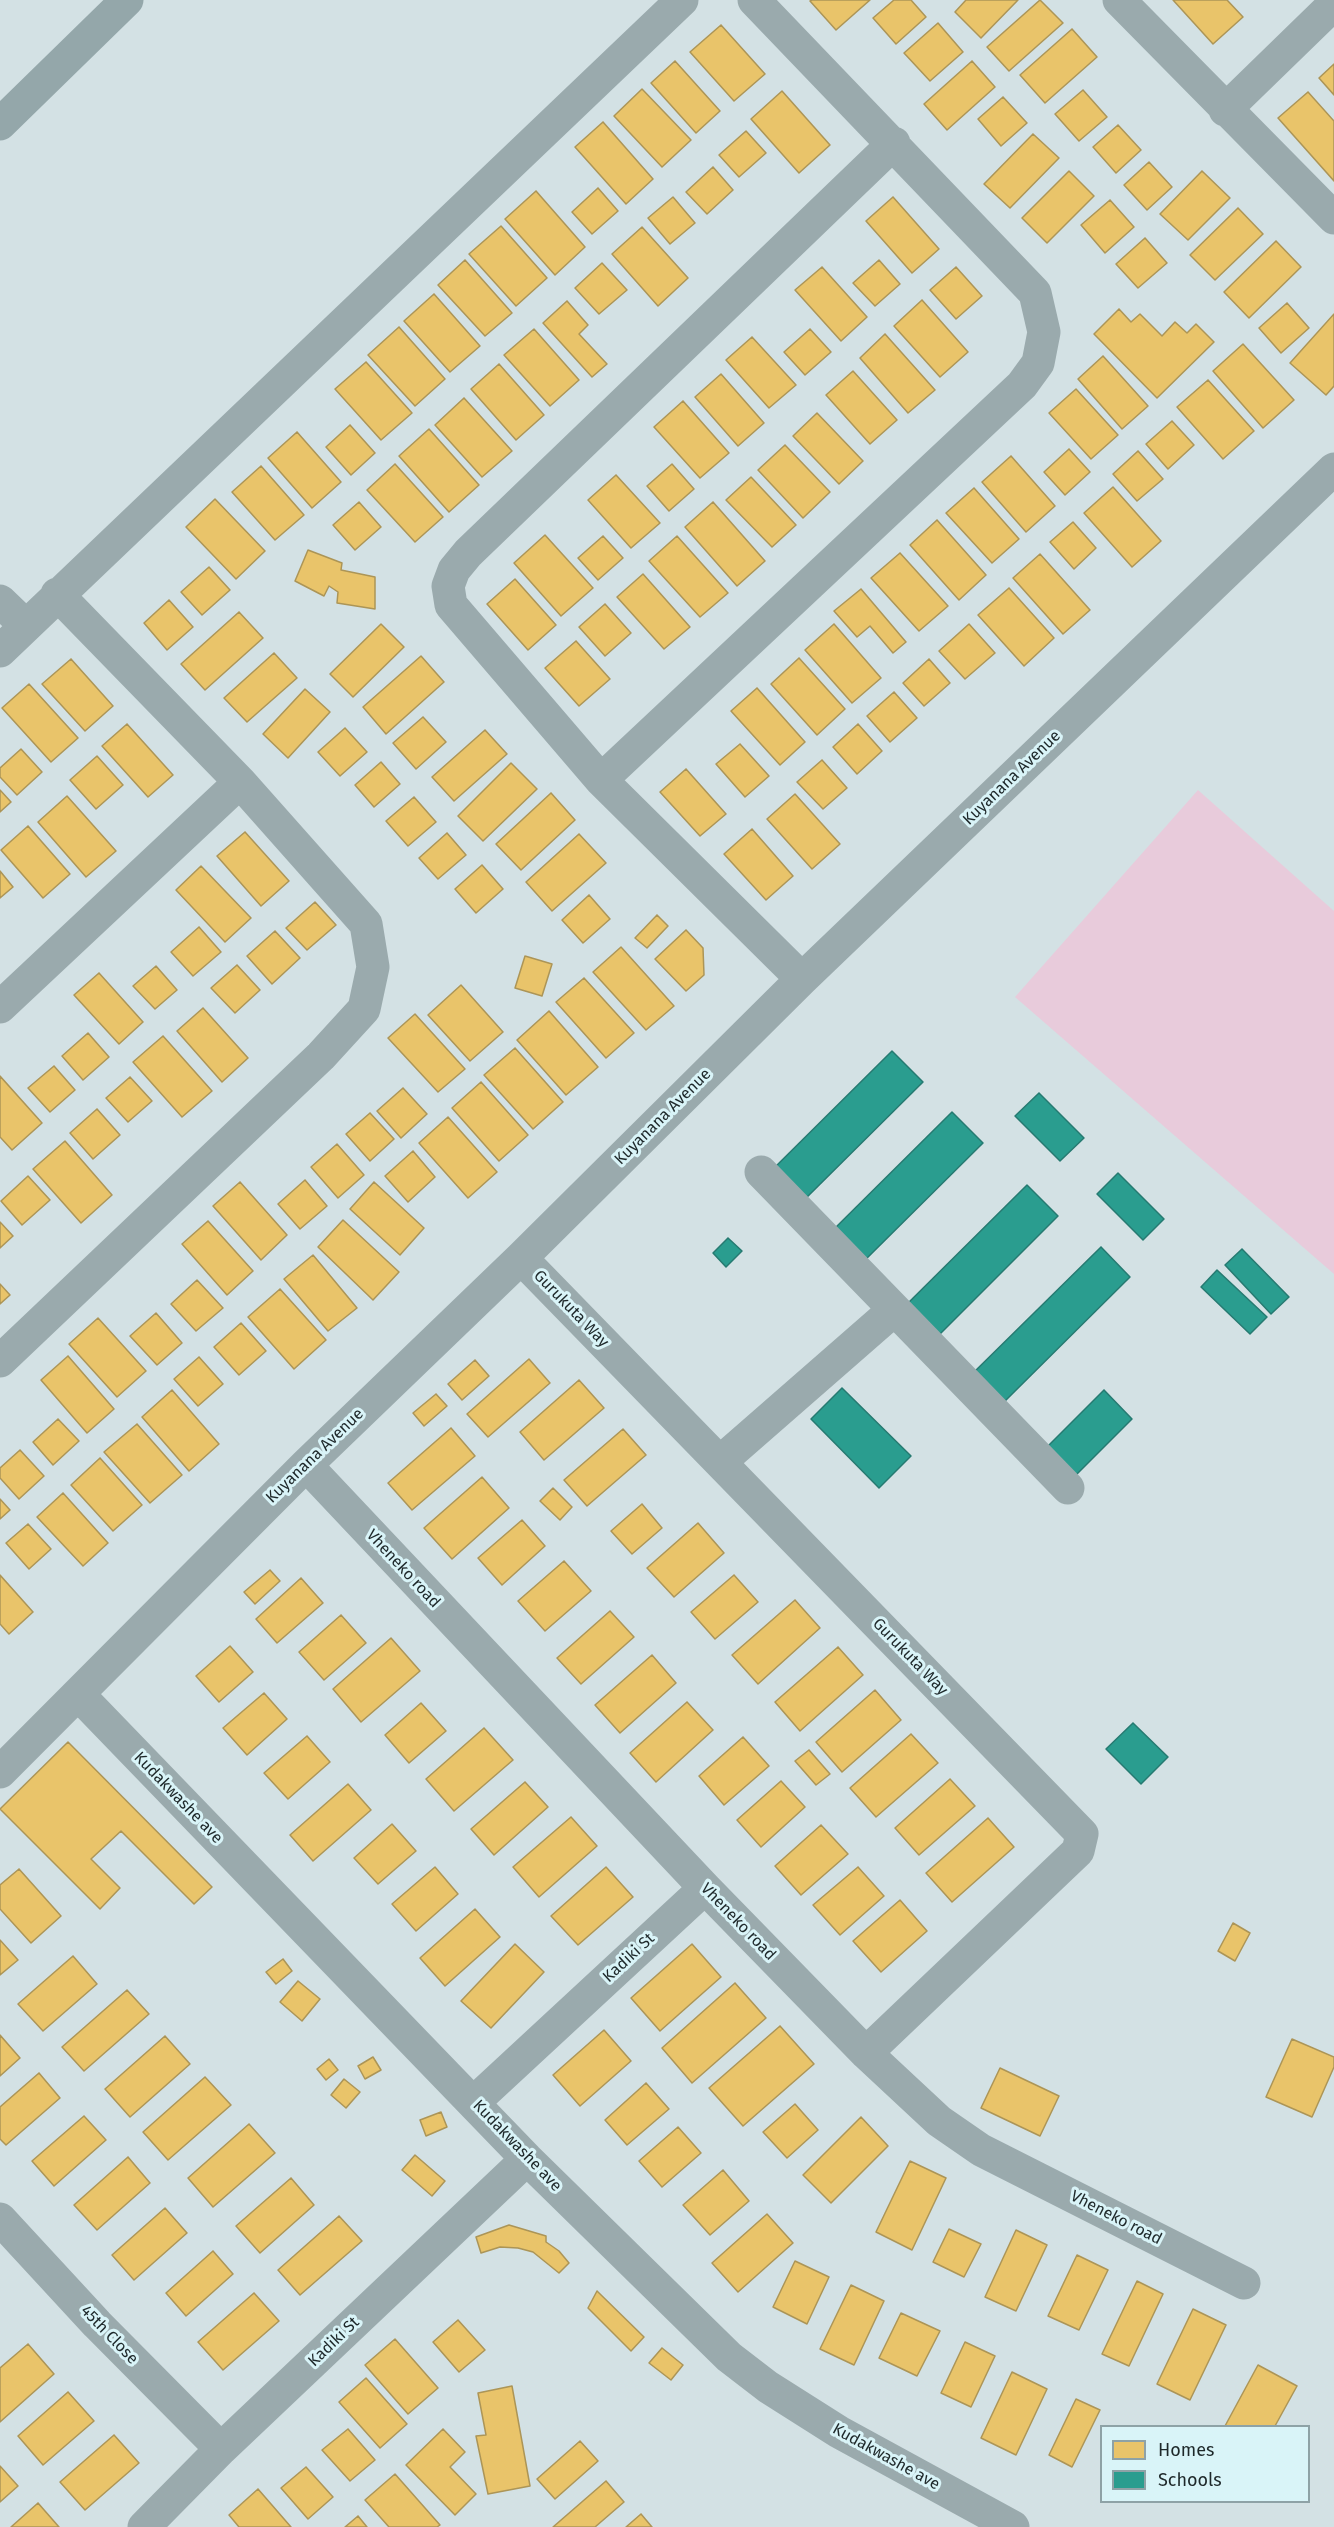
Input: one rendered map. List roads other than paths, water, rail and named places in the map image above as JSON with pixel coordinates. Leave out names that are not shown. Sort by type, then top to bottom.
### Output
[{"type":"main road","points":[[0,124],[128,0]]},
{"type":"street","points":[[0,651],[57,594],[682,0]]},
{"type":"street","points":[[601,780],[1022,385],[1038,363],[1044,333],[1035,293],[894,143],[754,0]]},
{"type":"street","points":[[1119,0],[1334,218]]},
{"type":"street","points":[[1225,110],[1334,4]]},
{"type":"street","points":[[802,979],[601,780],[451,605],[448,586],[454,570],[894,143]]},
{"type":"street","name":"Kuyanana Avenue","points":[[0,1772],[306,1465],[521,1258],[802,979],[1334,469]]},
{"type":"street","points":[[0,1361],[321,1056],[364,1009],[373,967],[366,924],[240,782],[57,594]]},
{"type":"street","points":[[0,601],[26,626]]},
{"type":"street","points":[[0,1007],[240,782]]},
{"type":"street","points":[[761,1172],[1068,1488]]},
{"type":"street","name":"Gurukuta Way","points":[[521,1258],[1082,1834],[1078,1851],[866,2053]]},
{"type":"street","points":[[720,1462],[894,1310]]},
{"type":"street","name":"Vheneko road","points":[[306,1465],[705,1888],[866,2053],[939,2121],[981,2150],[1244,2283]]},
{"type":"street","name":"Kudakwashe ave","points":[[78,1694],[527,2159],[729,2357],[768,2387],[839,2432],[1013,2527]]},
{"type":"street","name":"Kadiki St","points":[[474,2102],[705,1888]]},
{"type":"street","name":"Kadiki St","points":[[144,2527],[221,2449],[527,2159]]},
{"type":"street","name":"45th Close","points":[[0,2219],[98,2324],[221,2449]]}]
